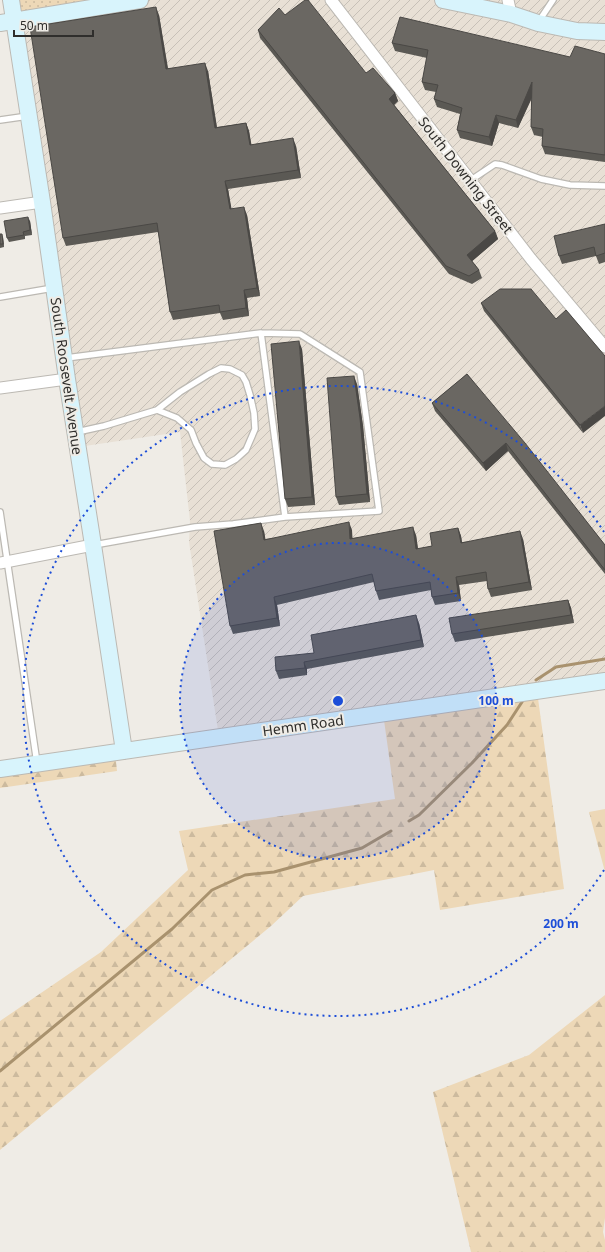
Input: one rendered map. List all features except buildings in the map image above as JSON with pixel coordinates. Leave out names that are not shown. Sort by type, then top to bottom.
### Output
[{"type":"street","name":"South Roosevelt Avenue","points":[[11,0],[7,22],[29,116],[67,379],[94,545],[124,751]]},
{"type":"street","points":[[7,22],[140,0]]},
{"type":"street","name":"South Downing Street","points":[[331,0],[531,259],[605,347]]},
{"type":"street","points":[[443,0],[510,7],[538,23],[577,31],[605,32]]},
{"type":"street","points":[[0,208],[42,202]]},
{"type":"street","points":[[0,388],[67,379]]},
{"type":"street","points":[[4,562],[94,545]]},
{"type":"street","name":"Hemm Road","points":[[0,769],[605,681]]},
{"type":"lane","points":[[538,23],[553,0]]},
{"type":"lane","points":[[0,120],[29,116]]},
{"type":"lane","points":[[471,180],[494,164],[502,165],[541,179],[563,183],[605,186]]},
{"type":"lane","points":[[0,296],[54,288]]},
{"type":"lane","points":[[64,358],[261,333],[300,334],[360,372],[379,511],[285,517],[233,524],[195,527],[94,545]]},
{"type":"lane","points":[[261,333],[285,517]]},
{"type":"lane","points":[[75,432],[104,426],[157,410],[180,392],[221,368],[230,369],[242,376],[246,382],[254,413],[255,429],[246,450],[236,459],[225,465],[212,464],[204,458],[191,430],[177,418],[157,410]]},
{"type":"lane","points":[[0,512],[4,562],[37,764]]},
{"type":"shaded area","points":[[140,0],[605,0],[605,680],[219,737],[189,542],[190,521],[180,432],[78,447],[14,21]]},
{"type":"green space","points":[[11,0],[140,0],[14,21]]},
{"type":"green space","points":[[537,691],[564,889],[440,910],[434,870],[303,896],[271,926],[0,1150],[0,1021],[101,952],[188,870],[179,831],[395,799],[383,713]]},
{"type":"green space","points":[[115,752],[117,771],[0,788],[0,769]]},
{"type":"green space","points":[[605,809],[605,872],[589,812]]},
{"type":"green space","points":[[605,995],[605,1218],[603,1232],[605,1252],[471,1252],[433,1092],[529,1055]]},
{"type":"waterway","points":[[536,680],[556,667],[605,659]]},
{"type":"waterway","points":[[409,821],[419,815],[472,763],[507,725],[522,702]]},
{"type":"waterway","points":[[0,1071],[172,929],[212,890],[245,875],[274,872],[362,848],[391,831]]}]
